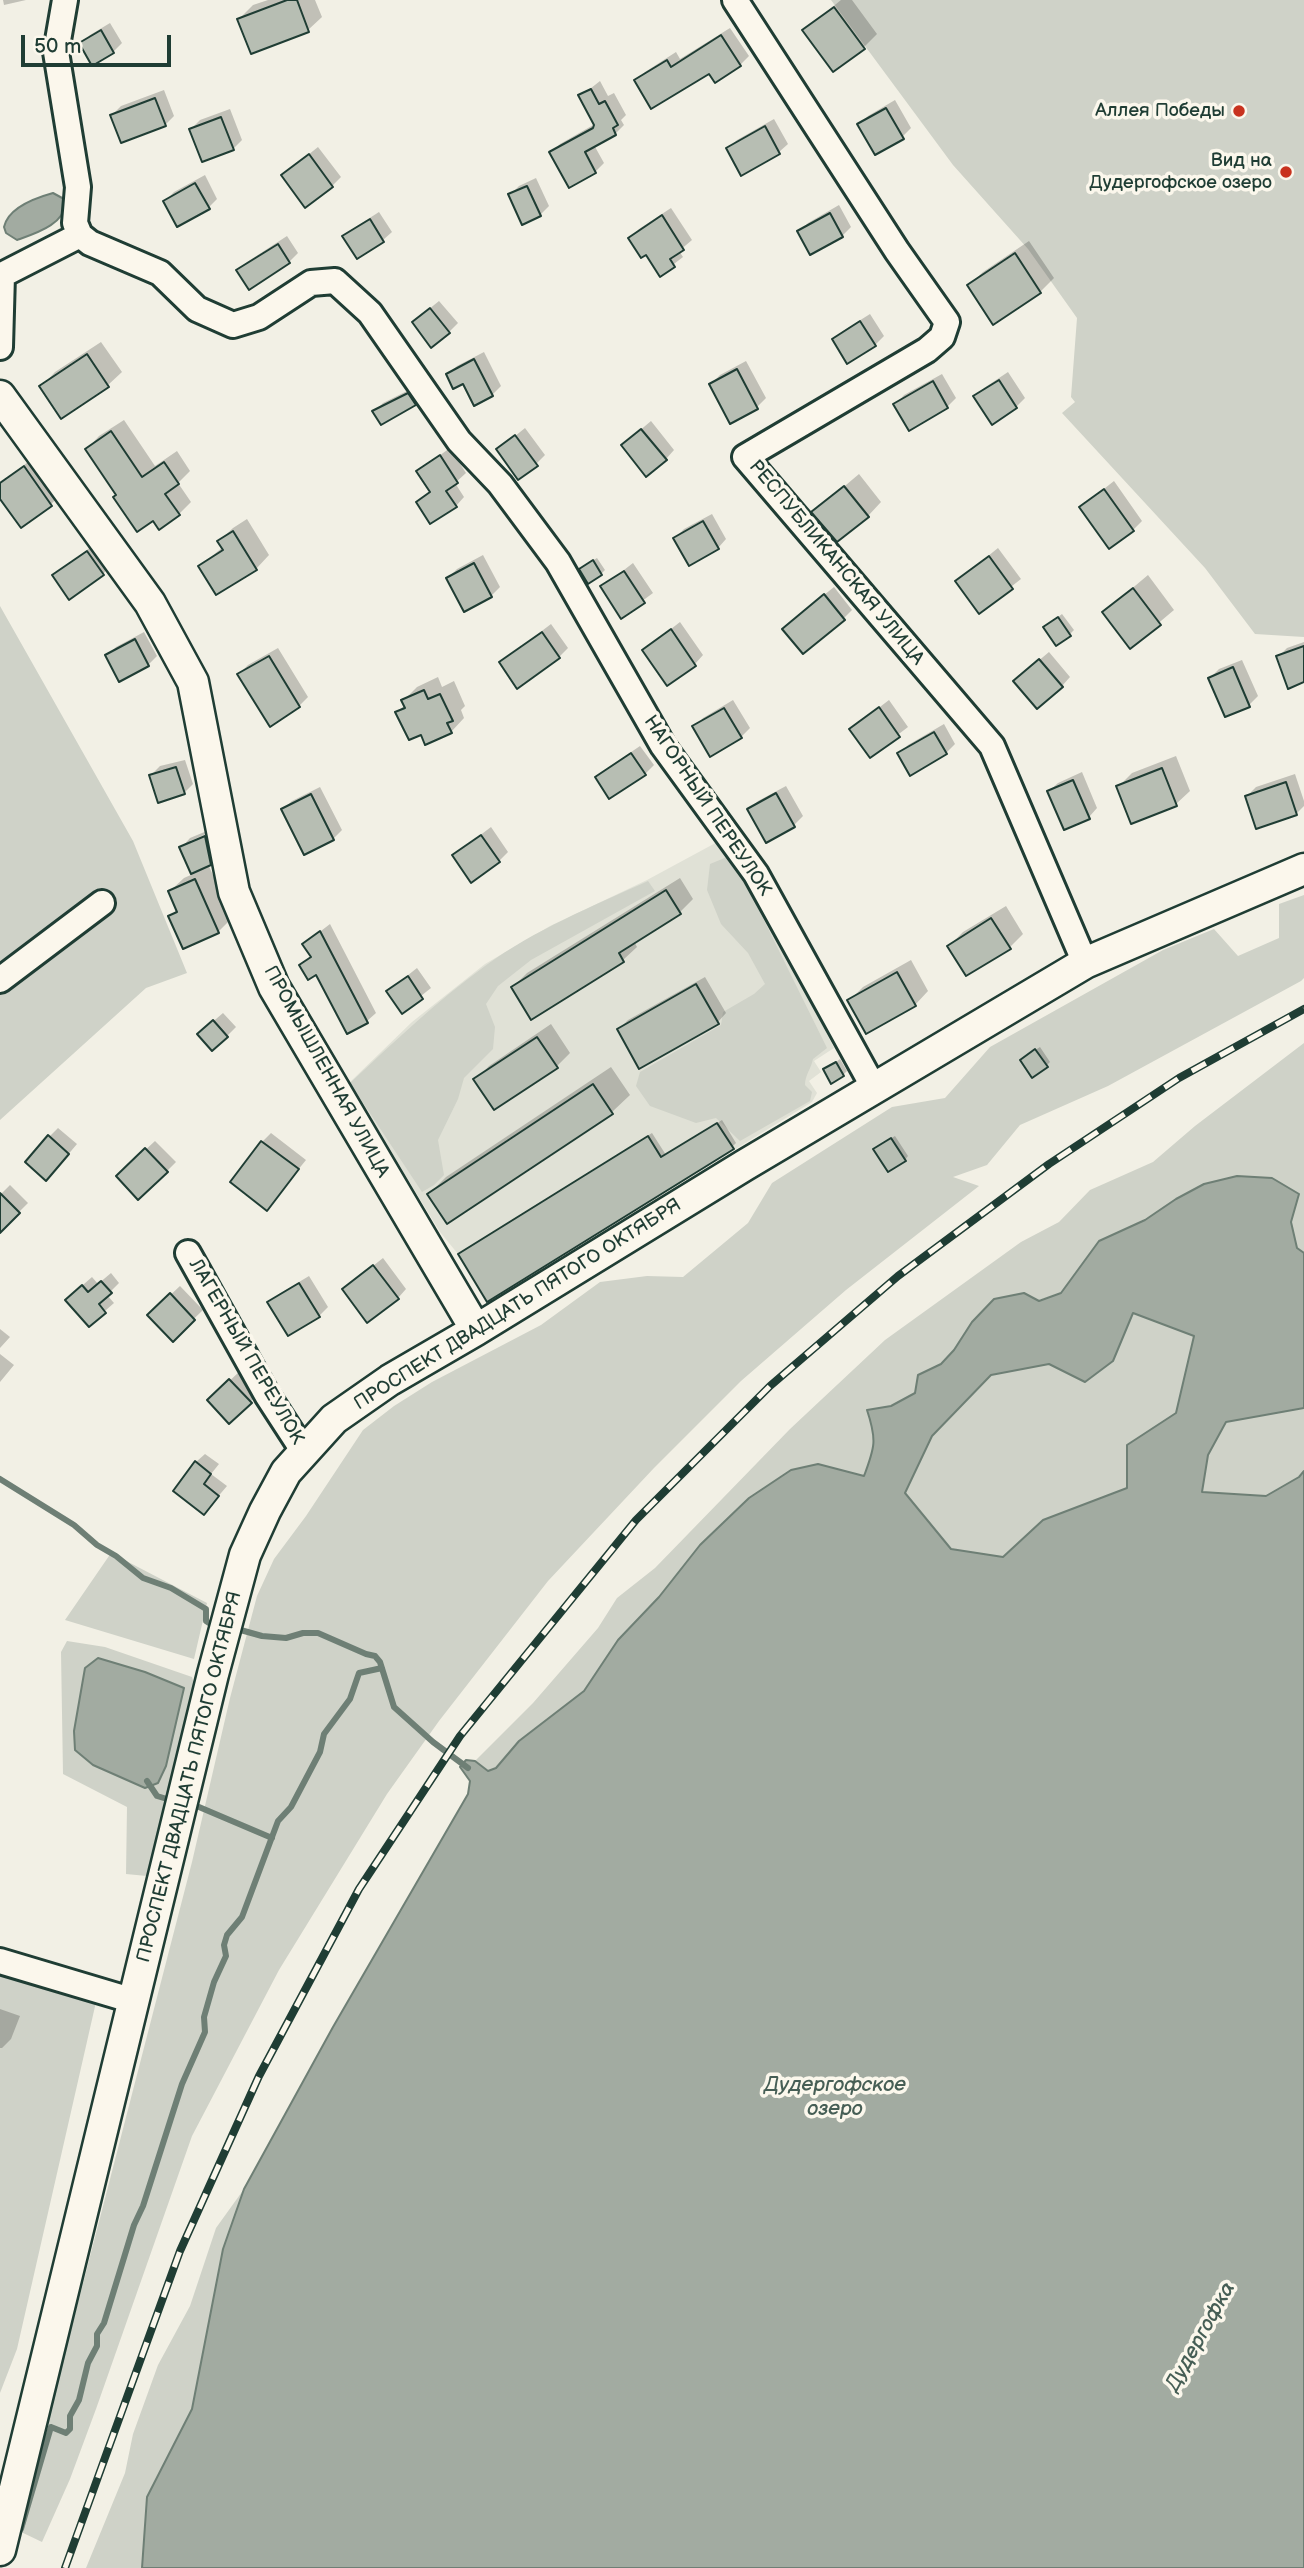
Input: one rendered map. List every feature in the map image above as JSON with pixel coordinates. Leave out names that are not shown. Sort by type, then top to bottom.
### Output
[{"type":"street","points":[[0,347],[1,274],[80,234],[75,223],[78,187],[56,52],[65,0]]},
{"type":"street","name":"РЕСПУБЛИКАНСКАЯ УЛИЦА","points":[[735,0],[897,251],[947,322],[942,337],[927,350],[745,457],[992,746],[1085,963]]},
{"type":"street","name":"НАГОРНЫЙ ПЕРЕУЛОК","points":[[80,234],[90,243],[160,273],[197,309],[233,325],[259,317],[311,283],[335,281],[370,313],[459,441],[500,484],[558,562],[663,746],[756,874],[874,1088]]},
{"type":"street","name":"ПРОМЫШЛЕННАЯ УЛИЦА","points":[[0,396],[149,603],[193,682],[234,892],[274,987],[476,1330]]},
{"type":"street","name":"ПРОСПЕКТ ДВАДЦАТЬ ПЯТОГО ОКТЯБРЯ","points":[[0,2550],[212,1674],[245,1555],[286,1472],[334,1419],[390,1380],[1085,963],[1304,869]]},
{"type":"street","points":[[0,981],[102,903]]},
{"type":"street","name":"ЛАГЕРНЫЙ ПЕРЕУЛОК","points":[[188,1253],[267,1395],[304,1452]]},
{"type":"street","points":[[0,1961],[134,2001]]},
{"type":"shaded area","points":[[831,0],[1304,0],[1304,637],[1255,634],[1205,568],[1062,413],[1075,402],[1071,397],[1077,318],[1028,249],[953,165]]},
{"type":"shaded area","points":[[0,606],[133,841],[187,973],[146,988],[0,1120]]},
{"type":"shaded area","points":[[721,840],[756,894],[834,1048],[814,1061],[821,1072],[809,1081],[817,1093],[812,1102],[487,1302],[458,1254],[440,1232],[349,1083],[412,1022],[485,964],[550,926],[647,880]]},
{"type":"shaded area","points":[[727,857],[750,892],[827,1048],[813,1059],[806,1078],[805,1085],[812,1092],[810,1101],[740,1141],[716,1118],[696,1123],[650,1106],[636,1086],[640,1072],[721,1025],[723,1012],[754,994],[765,984],[748,953],[721,924],[707,890],[710,864]]},
{"type":"shaded area","points":[[648,881],[655,891],[531,960],[498,986],[486,1004],[495,1027],[493,1049],[464,1078],[458,1099],[438,1140],[444,1175],[422,1192],[350,1083],[467,979],[504,953],[564,919]]},
{"type":"shaded area","points":[[1304,895],[1304,978],[1301,981],[1108,1086],[1020,1125],[987,1165],[953,1177],[979,1186],[846,1290],[741,1381],[654,1468],[548,1581],[439,1721],[387,1794],[279,1970],[192,2136],[96,2409],[70,2479],[42,2542],[19,2531],[192,1862],[257,1596],[274,1559],[363,1430],[432,1382],[541,1325],[600,1282],[647,1276],[683,1277],[748,1223],[772,1183],[892,1107],[945,1098],[990,1047],[1163,950],[1214,929],[1238,956],[1279,938],[1279,904]]},
{"type":"shaded area","points":[[1304,1043],[1304,1253],[1297,1248],[1291,1222],[1237,1176],[1204,1184],[1131,1227],[1079,1270],[1061,1293],[972,1322],[954,1350],[941,1364],[918,1375],[915,1393],[891,1406],[867,1411],[873,1443],[864,1476],[818,1464],[659,1597],[618,1640],[584,1691],[519,1741],[496,1768],[488,1771],[475,1761],[533,1703],[598,1628],[617,1598],[655,1568],[790,1429],[885,1340],[1021,1242],[1059,1222],[1090,1190],[1153,1162],[1195,1126]]},
{"type":"shaded area","points":[[1133,1313],[1194,1336],[1176,1413],[1127,1445],[1127,1488],[1043,1520],[1003,1557],[951,1549],[905,1493],[932,1436],[991,1375],[1049,1364],[1113,1361]]},
{"type":"shaded area","points":[[1304,1408],[1304,1471],[1299,1477],[1266,1496],[1202,1492],[1208,1455],[1226,1422]]},
{"type":"shaded area","points":[[111,1553],[207,1603],[194,1659],[65,1620]]},
{"type":"shaded area","points":[[67,1641],[105,1647],[192,1677],[195,1687],[147,1876],[126,1874],[127,1807],[63,1774],[61,1652]],"holes":[[[98,1658],[145,1672],[184,1688],[145,1788],[93,1765],[75,1750]]]},
{"type":"shaded area","points":[[0,1973],[96,2002],[17,2349],[0,2393]]},
{"type":"shaded area","points":[[244,2189],[223,2249],[192,2409],[147,2497],[142,2568],[86,2568],[125,2473],[133,2434],[158,2365],[190,2306],[216,2228]]},
{"type":"water","points":[[53,193],[64,199],[62,215],[56,221],[41,231],[17,240],[6,233],[4,227],[11,214],[31,201]]},
{"type":"water","name":"Дудергофское озеро","points":[[1237,1176],[1272,1178],[1299,1194],[1291,1222],[1297,1248],[1304,1253],[1304,1408],[1226,1422],[1208,1455],[1202,1492],[1266,1496],[1299,1477],[1304,1471],[1304,2568],[142,2568],[147,2497],[192,2409],[223,2249],[244,2189],[333,2027],[468,1794],[470,1781],[460,1767],[466,1760],[475,1761],[488,1771],[496,1768],[519,1741],[584,1691],[618,1640],[659,1597],[700,1545],[749,1498],[791,1470],[818,1464],[864,1476],[873,1443],[867,1410],[891,1406],[915,1393],[918,1375],[941,1364],[954,1350],[972,1322],[994,1299],[1024,1293],[1039,1301],[1061,1293],[1099,1241],[1145,1220],[1204,1184]],"holes":[[[1133,1313],[1194,1336],[1176,1413],[1127,1445],[1127,1488],[1043,1520],[1003,1557],[951,1549],[905,1493],[932,1436],[991,1375],[1049,1364],[1085,1382],[1113,1361]]]},
{"type":"water","points":[[98,1658],[145,1672],[184,1688],[166,1766],[158,1783],[145,1788],[93,1765],[75,1750],[74,1731],[85,1668]]},
{"type":"building","points":[[287,0],[297,0],[309,32],[251,54],[237,19]]},
{"type":"building","points":[[834,7],[865,49],[833,72],[802,30]]},
{"type":"building","points":[[101,30],[114,53],[92,66],[79,43]]},
{"type":"building","points":[[721,35],[741,66],[715,83],[709,74],[651,109],[634,80],[667,60],[671,67]]},
{"type":"building","points":[[591,89],[599,104],[605,101],[618,125],[613,128],[616,135],[585,152],[596,173],[569,188],[549,152],[593,128],[594,125],[578,95]]},
{"type":"building","points":[[155,98],[166,126],[121,143],[110,115]]},
{"type":"building","points":[[886,108],[904,139],[875,155],[857,124]]},
{"type":"building","points":[[221,117],[234,150],[202,162],[189,129]]},
{"type":"building","points":[[765,126],[780,154],[741,176],[726,148]]},
{"type":"building","points":[[309,154],[333,187],[305,208],[281,175]]},
{"type":"building","points":[[195,183],[210,209],[177,227],[163,201]]},
{"type":"building","points":[[527,186],[541,216],[522,225],[508,194]]},
{"type":"building","points":[[830,213],[843,237],[810,255],[797,231]]},
{"type":"building","points":[[662,215],[684,250],[670,259],[675,267],[660,277],[646,255],[641,258],[628,238]]},
{"type":"building","points":[[370,219],[384,242],[357,259],[342,236]]},
{"type":"building","points":[[278,244],[290,263],[249,290],[236,270]]},
{"type":"building","points":[[1015,253],[1041,293],[993,325],[967,285]]},
{"type":"building","points":[[430,308],[450,333],[431,348],[412,322]]},
{"type":"building","points":[[860,321],[876,346],[847,364],[832,339]]},
{"type":"building","points":[[87,354],[109,387],[61,419],[39,386]]},
{"type":"building","points":[[474,359],[493,396],[474,406],[463,384],[453,389],[446,374]]},
{"type":"building","points":[[737,369],[758,409],[730,424],[709,384]]},
{"type":"building","points":[[999,380],[1017,408],[992,425],[973,396]]},
{"type":"building","points":[[933,381],[948,408],[909,431],[893,404]]},
{"type":"building","points":[[408,393],[416,405],[381,425],[372,411]]},
{"type":"building","points":[[641,429],[667,460],[646,477],[621,445]]},
{"type":"building","points":[[111,431],[142,477],[164,462],[179,484],[165,494],[180,515],[159,530],[153,521],[137,532],[85,449]]},
{"type":"building","points":[[515,435],[538,466],[518,480],[496,449]]},
{"type":"building","points":[[440,455],[458,483],[446,491],[457,507],[430,524],[416,502],[430,492],[416,471]]},
{"type":"building","points":[[24,466],[52,506],[21,528],[0,499],[0,483]]},
{"type":"building","points":[[844,486],[869,517],[837,542],[811,512]]},
{"type":"building","points":[[1104,489],[1134,531],[1109,549],[1079,507]]},
{"type":"building","points":[[703,521],[719,549],[689,566],[673,538]]},
{"type":"building","points":[[233,531],[257,570],[216,595],[198,566],[223,550],[217,541]]},
{"type":"building","points":[[87,551],[104,575],[69,600],[52,575]]},
{"type":"building","points":[[989,556],[1013,589],[979,614],[955,581]]},
{"type":"building","points":[[593,560],[602,575],[588,584],[579,569]]},
{"type":"building","points":[[474,563],[492,597],[464,612],[446,578]]},
{"type":"building","points":[[624,571],[645,603],[621,619],[600,586]]},
{"type":"building","points":[[1133,588],[1161,625],[1130,649],[1102,612]]},
{"type":"building","points":[[824,594],[845,620],[803,654],[782,629]]},
{"type":"building","points":[[1058,617],[1071,636],[1056,646],[1043,627]]},
{"type":"building","points":[[671,629],[696,666],[667,686],[642,650]]},
{"type":"building","points":[[542,632],[560,658],[517,689],[499,662]]},
{"type":"building","points":[[135,639],[149,666],[119,682],[105,655]]},
{"type":"building","points":[[1304,646],[1304,682],[1288,689],[1276,656]]},
{"type":"building","points":[[269,656],[300,707],[270,727],[237,674]]},
{"type":"building","points":[[1039,659],[1063,687],[1037,709],[1013,681]]},
{"type":"building","points":[[1233,667],[1250,707],[1225,717],[1208,678]]},
{"type":"building","points":[[424,690],[428,699],[440,694],[453,721],[447,723],[452,733],[425,745],[421,735],[409,740],[395,712],[405,708],[401,700]]},
{"type":"building","points":[[879,707],[900,737],[870,758],[849,729]]},
{"type":"building","points":[[724,708],[742,738],[710,757],[692,726]]},
{"type":"building","points":[[934,732],[947,754],[910,776],[897,753]]},
{"type":"building","points":[[631,753],[646,775],[609,799],[595,777]]},
{"type":"building","points":[[176,767],[185,794],[158,803],[149,775]]},
{"type":"building","points":[[1162,768],[1177,806],[1131,824],[1116,786]]},
{"type":"building","points":[[1073,780],[1090,819],[1064,830],[1047,791]]},
{"type":"building","points":[[1286,782],[1297,815],[1256,829],[1245,796]]},
{"type":"building","points":[[776,793],[795,827],[766,843],[747,809]]},
{"type":"building","points":[[311,794],[334,840],[304,855],[281,809]]},
{"type":"building","points":[[481,835],[500,862],[471,883],[452,855]]},
{"type":"building","points":[[205,836],[211,865],[191,874],[179,847]]},
{"type":"building","points":[[195,879],[219,933],[183,949],[168,916],[177,912],[168,891]]},
{"type":"building","points":[[666,890],[681,914],[619,953],[624,962],[531,1020],[511,987]]},
{"type":"building","points":[[991,918],[1011,949],[966,976],[947,946]]},
{"type":"building","points":[[320,931],[368,1023],[347,1034],[316,975],[308,980],[299,965],[311,957],[302,944]]},
{"type":"building","points":[[897,972],[916,1006],[866,1034],[847,1000]]},
{"type":"building","points":[[408,976],[423,999],[402,1014],[386,991]]},
{"type":"building","points":[[696,984],[719,1024],[639,1069],[617,1029]]},
{"type":"building","points":[[213,1020],[228,1037],[212,1051],[197,1034]]},
{"type":"building","points":[[537,1037],[558,1068],[494,1110],[473,1079]]},
{"type":"building","points":[[1035,1049],[1048,1067],[1032,1078],[1020,1060]]},
{"type":"building","points":[[836,1062],[844,1076],[831,1084],[823,1069]]},
{"type":"building","points":[[593,1084],[613,1114],[447,1224],[427,1194]]},
{"type":"building","points":[[717,1123],[734,1149],[487,1302],[458,1254],[648,1136],[661,1157]]},
{"type":"building","points":[[48,1135],[69,1154],[46,1181],[25,1162]]},
{"type":"building","points":[[891,1138],[906,1161],[888,1172],[873,1149]]},
{"type":"building","points":[[261,1141],[299,1169],[267,1211],[230,1182]]},
{"type":"building","points":[[145,1148],[168,1172],[138,1200],[116,1176]]},
{"type":"building","points":[[0,1193],[20,1213],[0,1233]]},
{"type":"building","points":[[373,1265],[399,1299],[367,1323],[342,1289]]},
{"type":"building","points":[[101,1281],[112,1293],[99,1304],[106,1313],[89,1327],[65,1300],[82,1285],[88,1292]]},
{"type":"building","points":[[299,1283],[320,1317],[288,1336],[267,1302]]},
{"type":"building","points":[[170,1293],[195,1320],[173,1342],[147,1315]]},
{"type":"building","points":[[229,1379],[252,1403],[229,1424],[207,1400]]},
{"type":"building","points":[[195,1461],[211,1474],[204,1484],[219,1496],[204,1515],[173,1491]]},
{"type":"waterway","points":[[0,1479],[74,1525],[143,1578],[171,1588],[206,1609],[206,1621],[209,1623]]},
{"type":"waterway","points":[[237,1629],[262,1636],[286,1638],[303,1633],[318,1633],[375,1656],[380,1662],[394,1707],[433,1742],[468,1768]]},
{"type":"waterway","points":[[16,2530],[21,2529],[51,2427],[66,2433],[70,2429],[70,2416],[79,2400],[88,2363],[97,2346],[97,2334],[104,2323],[134,2225],[143,2206],[182,2084],[205,2032],[204,2017],[214,1982],[226,1956],[224,1945],[227,1935],[242,1917],[278,1821],[291,1807],[320,1752],[324,1734],[350,1699],[359,1673],[382,1668]]},
{"type":"waterway","points":[[147,1781],[157,1796],[167,1799]]},
{"type":"waterway","points":[[199,1807],[272,1838]]},
{"type":"railway","points":[[65,2568],[180,2251],[259,2076],[359,1889],[460,1736],[636,1520],[770,1386],[898,1276],[1049,1164],[1179,1078],[1304,1009]]},
{"type":"place","name":"Аллея Победы","points":[[1239,111]]},
{"type":"place","name":"Вид на Дудергофское озеро","points":[[1286,172]]},
{"type":"water label","name":"Дудергофка","points":[[1201,2337]]}]
